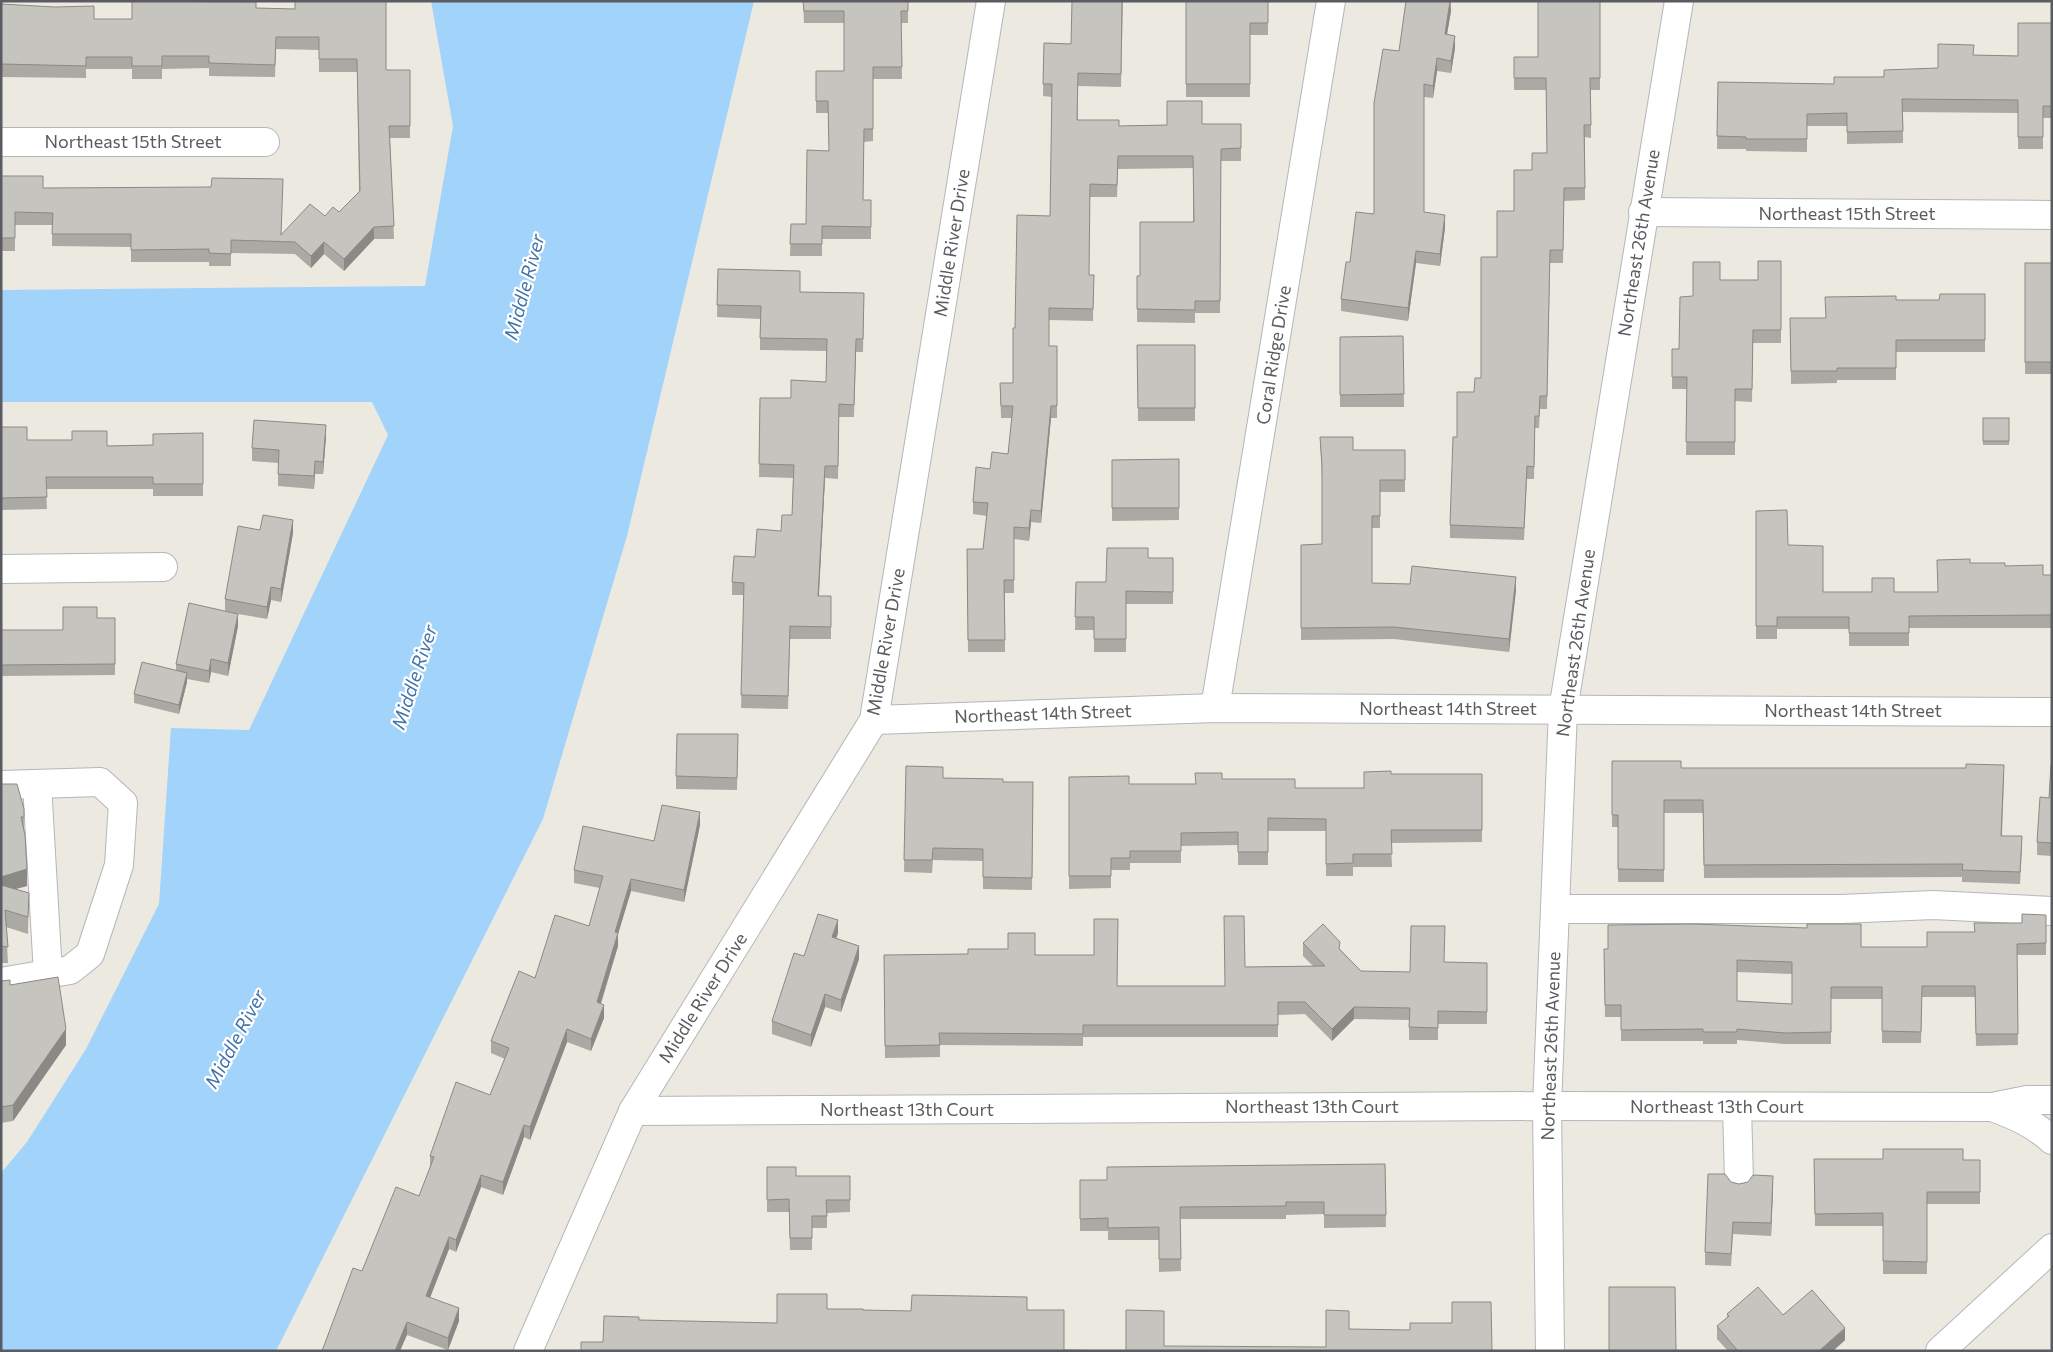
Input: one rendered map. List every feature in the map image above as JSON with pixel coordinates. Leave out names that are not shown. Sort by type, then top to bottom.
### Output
[{"type":"street","name":"Middle River Drive","points":[[528,1351],[632,1111],[874,720],[992,1]]},
{"type":"street","name":"Coral Ridge Drive","points":[[1215,708],[1331,1]]},
{"type":"street","name":"Northeast 26th Avenue","points":[[1550,1351],[1548,1106],[1563,710],[1679,1]]},
{"type":"street","name":"Northeast 15th Street","points":[[1,142],[265,142]]},
{"type":"street","name":"Northeast 15th Street","points":[[1643,212],[2052,215]]},
{"type":"street","points":[[1,569],[163,567]]},
{"type":"street","name":"Northeast 14th Street","points":[[874,720],[1215,708],[2052,712]]},
{"type":"street","points":[[1,785],[100,782],[123,803],[119,866],[90,954],[70,970],[1,982]]},
{"type":"street","points":[[37,784],[48,974]]},
{"type":"street","points":[[1555,909],[1841,909],[1933,905],[2052,911]]},
{"type":"street","name":"Northeast 13th Court","points":[[632,1111],[1548,1106],[1992,1107],[2027,1100],[2052,1100]]},
{"type":"street","points":[[1737,1107],[1738,1181]]},
{"type":"street","name":"Northeast 13th Court","points":[[1992,1107],[2020,1117],[2044,1132],[2052,1140]]},
{"type":"street","points":[[1940,1351],[2052,1248]]},
{"type":"water","name":"Middle River","points":[[431,1],[754,1],[627,536],[543,819],[276,1351],[1,1351],[1,1173],[27,1142],[86,1049],[159,904],[171,728],[249,730],[388,435],[372,402],[1,402],[1,290],[425,286],[453,126]]},
{"type":"building","points":[[132,1],[256,2],[256,8],[295,9],[295,1],[386,1],[386,70],[410,70],[410,126],[389,126],[394,226],[374,227],[344,259],[324,242],[311,256],[295,242],[231,240],[231,254],[209,253],[209,249],[131,250],[131,234],[52,234],[53,213],[15,212],[15,238],[1,238],[1,176],[43,176],[43,188],[211,187],[212,178],[283,179],[281,235],[310,204],[325,216],[333,207],[339,212],[360,191],[357,59],[319,59],[319,37],[276,37],[275,65],[209,63],[209,56],[162,56],[162,66],[132,66],[132,57],[86,57],[86,66],[1,64],[1,4],[55,7],[94,6],[94,19],[132,19]]},
{"type":"building","points":[[803,1],[908,1],[908,11],[901,11],[902,67],[873,67],[873,129],[864,129],[863,200],[871,200],[871,227],[822,226],[822,244],[790,244],[791,224],[806,224],[807,150],[829,151],[828,101],[816,101],[816,71],[844,71],[844,11],[804,11]]},
{"type":"building","points":[[1072,1],[1122,1],[1121,74],[1078,73],[1077,120],[1119,120],[1119,126],[1167,125],[1167,101],[1202,101],[1202,124],[1241,124],[1241,148],[1221,149],[1220,301],[1195,301],[1195,310],[1137,309],[1137,276],[1140,276],[1140,222],[1194,222],[1193,156],[1118,156],[1117,185],[1090,184],[1089,275],[1094,275],[1093,309],[1049,308],[1049,346],[1057,346],[1057,406],[1051,406],[1041,511],[1031,510],[1029,528],[1014,527],[1014,580],[1004,580],[1005,640],[968,640],[967,549],[983,549],[988,503],[973,502],[976,467],[990,469],[992,452],[1008,454],[1013,406],[1001,406],[1000,383],[1013,383],[1017,215],[1050,216],[1052,84],[1043,84],[1044,43],[1071,44]]},
{"type":"building","points":[[1186,1],[1268,1],[1268,23],[1250,23],[1250,84],[1186,84]]},
{"type":"building","points":[[1406,1],[1450,1],[1445,34],[1455,36],[1451,61],[1437,58],[1433,86],[1424,84],[1424,212],[1445,215],[1440,254],[1416,251],[1408,308],[1341,299],[1346,262],[1350,262],[1356,212],[1374,214],[1374,103],[1383,49],[1399,51]]},
{"type":"building","points":[[1538,1],[1600,1],[1600,78],[1590,78],[1591,125],[1584,125],[1585,188],[1564,188],[1563,250],[1550,250],[1547,396],[1540,396],[1539,416],[1535,416],[1534,467],[1527,466],[1524,528],[1450,525],[1453,437],[1457,437],[1457,392],[1474,392],[1475,378],[1481,378],[1481,257],[1497,257],[1497,211],[1514,211],[1514,170],[1532,170],[1532,153],[1547,153],[1546,78],[1514,78],[1514,57],[1538,57]]},
{"type":"building","points":[[2018,23],[2052,23],[2052,106],[2043,106],[2043,137],[2018,137],[2018,100],[1902,99],[1903,131],[1847,132],[1847,113],[1807,114],[1807,139],[1746,139],[1746,137],[1717,136],[1718,82],[1834,84],[1834,77],[1884,77],[1884,70],[1938,68],[1938,44],[1974,45],[1973,55],[2018,56]]},
{"type":"building","points":[[1758,261],[1781,261],[1781,330],[1753,330],[1752,389],[1735,389],[1735,442],[1686,442],[1687,377],[1672,377],[1672,349],[1679,349],[1680,297],[1693,296],[1693,262],[1720,262],[1720,280],[1758,280]]},
{"type":"building","points":[[2025,263],[2052,263],[2052,362],[2025,362]]},
{"type":"building","points":[[718,269],[800,271],[800,292],[864,293],[863,339],[856,339],[854,405],[839,404],[838,466],[825,466],[818,596],[831,596],[831,627],[790,626],[788,696],[741,695],[744,583],[732,582],[734,556],[755,557],[757,529],[781,531],[782,515],[792,515],[794,465],[759,464],[760,398],[791,398],[791,380],[826,382],[827,339],[760,338],[761,306],[717,305]]},
{"type":"building","points":[[1940,294],[1985,294],[1985,340],[1896,340],[1896,368],[1837,368],[1837,371],[1791,371],[1790,318],[1826,318],[1825,297],[1896,296],[1896,300],[1939,300]]},
{"type":"building","points":[[1403,336],[1404,394],[1340,395],[1340,337]]},
{"type":"building","points":[[1137,345],[1195,345],[1195,408],[1138,408]]},
{"type":"building","points":[[1983,418],[2009,418],[2009,441],[1983,441]]},
{"type":"building","points":[[254,420],[326,425],[323,462],[315,461],[314,476],[278,474],[279,450],[252,448]]},
{"type":"building","points":[[1,427],[27,427],[27,440],[72,440],[72,431],[107,431],[107,446],[153,445],[153,434],[203,433],[203,484],[153,484],[153,477],[46,477],[47,497],[1,498]]},
{"type":"building","points":[[1320,437],[1353,437],[1353,450],[1405,450],[1405,480],[1380,480],[1380,516],[1372,516],[1372,583],[1410,584],[1412,566],[1516,577],[1509,639],[1394,627],[1301,628],[1301,545],[1322,544]]},
{"type":"building","points":[[1179,459],[1179,508],[1112,508],[1112,460]]},
{"type":"building","points":[[1787,510],[1788,545],[1823,546],[1823,592],[1872,592],[1872,578],[1894,578],[1894,592],[1938,592],[1937,560],[1970,559],[1970,563],[2005,563],[2005,566],[2043,565],[2043,575],[2052,575],[2052,615],[1909,616],[1909,633],[1849,633],[1849,617],[1777,617],[1777,626],[1756,626],[1756,511]]},
{"type":"building","points":[[263,515],[293,520],[281,589],[271,587],[267,607],[225,599],[238,526],[260,530]]},
{"type":"building","points":[[1107,548],[1148,548],[1148,558],[1173,558],[1173,592],[1126,591],[1126,639],[1094,639],[1094,617],[1075,617],[1076,582],[1106,582]]},
{"type":"building","points":[[189,603],[238,614],[228,663],[211,659],[209,671],[176,664]]},
{"type":"building","points":[[63,607],[97,607],[97,618],[115,618],[115,664],[1,665],[1,630],[63,630]]},
{"type":"building","points":[[142,662],[187,673],[179,705],[134,694]]},
{"type":"building","points":[[677,734],[738,734],[737,778],[676,776]]},
{"type":"building","points":[[1612,761],[1681,761],[1681,768],[1966,768],[1966,764],[2004,765],[2001,836],[2022,836],[2020,872],[1962,870],[1963,864],[1704,865],[1703,800],[1664,800],[1664,870],[1618,869],[1618,815],[1612,815]]},
{"type":"building","points":[[2051,765],[2052,843],[2037,842],[2040,797],[2049,798]]},
{"type":"building","points":[[906,766],[943,767],[943,778],[1003,779],[1003,782],[1033,782],[1032,878],[983,877],[983,849],[933,848],[932,860],[904,860]]},
{"type":"building","points":[[1391,771],[1391,774],[1482,774],[1482,830],[1391,830],[1392,854],[1353,854],[1353,863],[1326,864],[1326,819],[1268,818],[1268,852],[1238,852],[1238,832],[1181,833],[1181,851],[1130,851],[1130,858],[1111,858],[1111,876],[1069,876],[1069,777],[1129,776],[1129,784],[1196,784],[1195,773],[1222,773],[1222,779],[1295,779],[1295,788],[1364,788],[1364,772]]},
{"type":"building","points":[[1,784],[17,784],[24,809],[24,817],[21,817],[25,835],[27,869],[1,877]]},
{"type":"building","points":[[662,805],[700,812],[684,890],[631,879],[615,932],[618,933],[597,1002],[604,1005],[591,1039],[567,1029],[530,1127],[524,1125],[503,1182],[481,1175],[456,1240],[449,1237],[426,1296],[459,1308],[448,1338],[407,1322],[395,1351],[322,1351],[353,1268],[362,1271],[396,1187],[419,1196],[434,1157],[430,1156],[456,1082],[490,1095],[509,1048],[491,1041],[519,971],[535,978],[555,915],[589,926],[603,876],[574,870],[583,826],[654,841]]},
{"type":"building","points":[[1,885],[29,893],[28,917],[5,910],[8,947],[1,946]]},
{"type":"building","points":[[818,914],[838,920],[832,937],[859,946],[841,1000],[825,994],[811,1035],[772,1021],[794,953],[804,956]]},
{"type":"building","points":[[2022,914],[2046,915],[2046,943],[2017,944],[2018,1034],[1976,1034],[1975,986],[1922,986],[1921,1032],[1882,1031],[1882,987],[1831,987],[1831,1032],[1785,1033],[1737,1029],[1737,1032],[1703,1032],[1703,1029],[1621,1030],[1621,1005],[1605,1005],[1604,949],[1608,949],[1608,925],[1693,924],[1807,928],[1807,924],[1861,924],[1861,947],[1927,947],[1927,932],[1975,932],[1974,923],[2022,923]],"holes":[[[1737,960],[1792,962],[1792,1004],[1737,1001]]]},
{"type":"building","points":[[1224,916],[1244,916],[1245,967],[1325,966],[1303,943],[1323,924],[1340,942],[1339,949],[1361,971],[1410,972],[1411,926],[1445,926],[1444,962],[1487,963],[1487,1012],[1438,1011],[1438,1028],[1409,1027],[1410,1008],[1354,1007],[1332,1029],[1305,1002],[1278,1002],[1278,1025],[1083,1025],[1083,1034],[939,1033],[940,1045],[885,1046],[884,955],[968,954],[968,949],[1008,949],[1008,933],[1035,933],[1035,955],[1094,955],[1094,919],[1118,919],[1117,986],[1225,986]]},
{"type":"building","points":[[58,977],[66,1029],[13,1105],[1,1107],[1,981],[10,980],[10,985]]},
{"type":"building","points":[[1883,1149],[1963,1149],[1963,1160],[1980,1160],[1980,1192],[1927,1192],[1927,1262],[1883,1261],[1883,1213],[1815,1214],[1814,1159],[1883,1159]]},
{"type":"building","points":[[1385,1164],[1386,1215],[1324,1215],[1324,1202],[1286,1202],[1286,1206],[1180,1207],[1181,1259],[1159,1259],[1159,1227],[1108,1228],[1108,1218],[1080,1219],[1080,1180],[1107,1180],[1107,1167]]},
{"type":"building","points":[[767,1167],[796,1167],[796,1176],[850,1176],[850,1200],[826,1200],[827,1216],[812,1216],[812,1238],[790,1238],[789,1199],[767,1200]]},
{"type":"building","points":[[1708,1174],[1725,1174],[1731,1182],[1739,1184],[1748,1182],[1753,1175],[1773,1176],[1771,1223],[1733,1222],[1731,1254],[1705,1252]]},
{"type":"building","points":[[1609,1287],[1675,1287],[1676,1351],[1609,1351]]},
{"type":"building","points":[[1758,1287],[1783,1315],[1812,1290],[1845,1328],[1819,1351],[1738,1351],[1717,1326],[1729,1316],[1727,1314]]},
{"type":"building","points":[[777,1294],[827,1294],[827,1309],[911,1311],[912,1295],[1027,1297],[1027,1310],[1064,1310],[1064,1350],[1126,1351],[581,1351],[581,1342],[603,1342],[604,1316],[639,1317],[639,1320],[777,1323]]},
{"type":"building","points":[[1452,1302],[1491,1302],[1492,1351],[1126,1351],[1126,1310],[1164,1311],[1164,1346],[1326,1347],[1326,1310],[1349,1311],[1349,1329],[1410,1330],[1410,1323],[1452,1323]]}]
